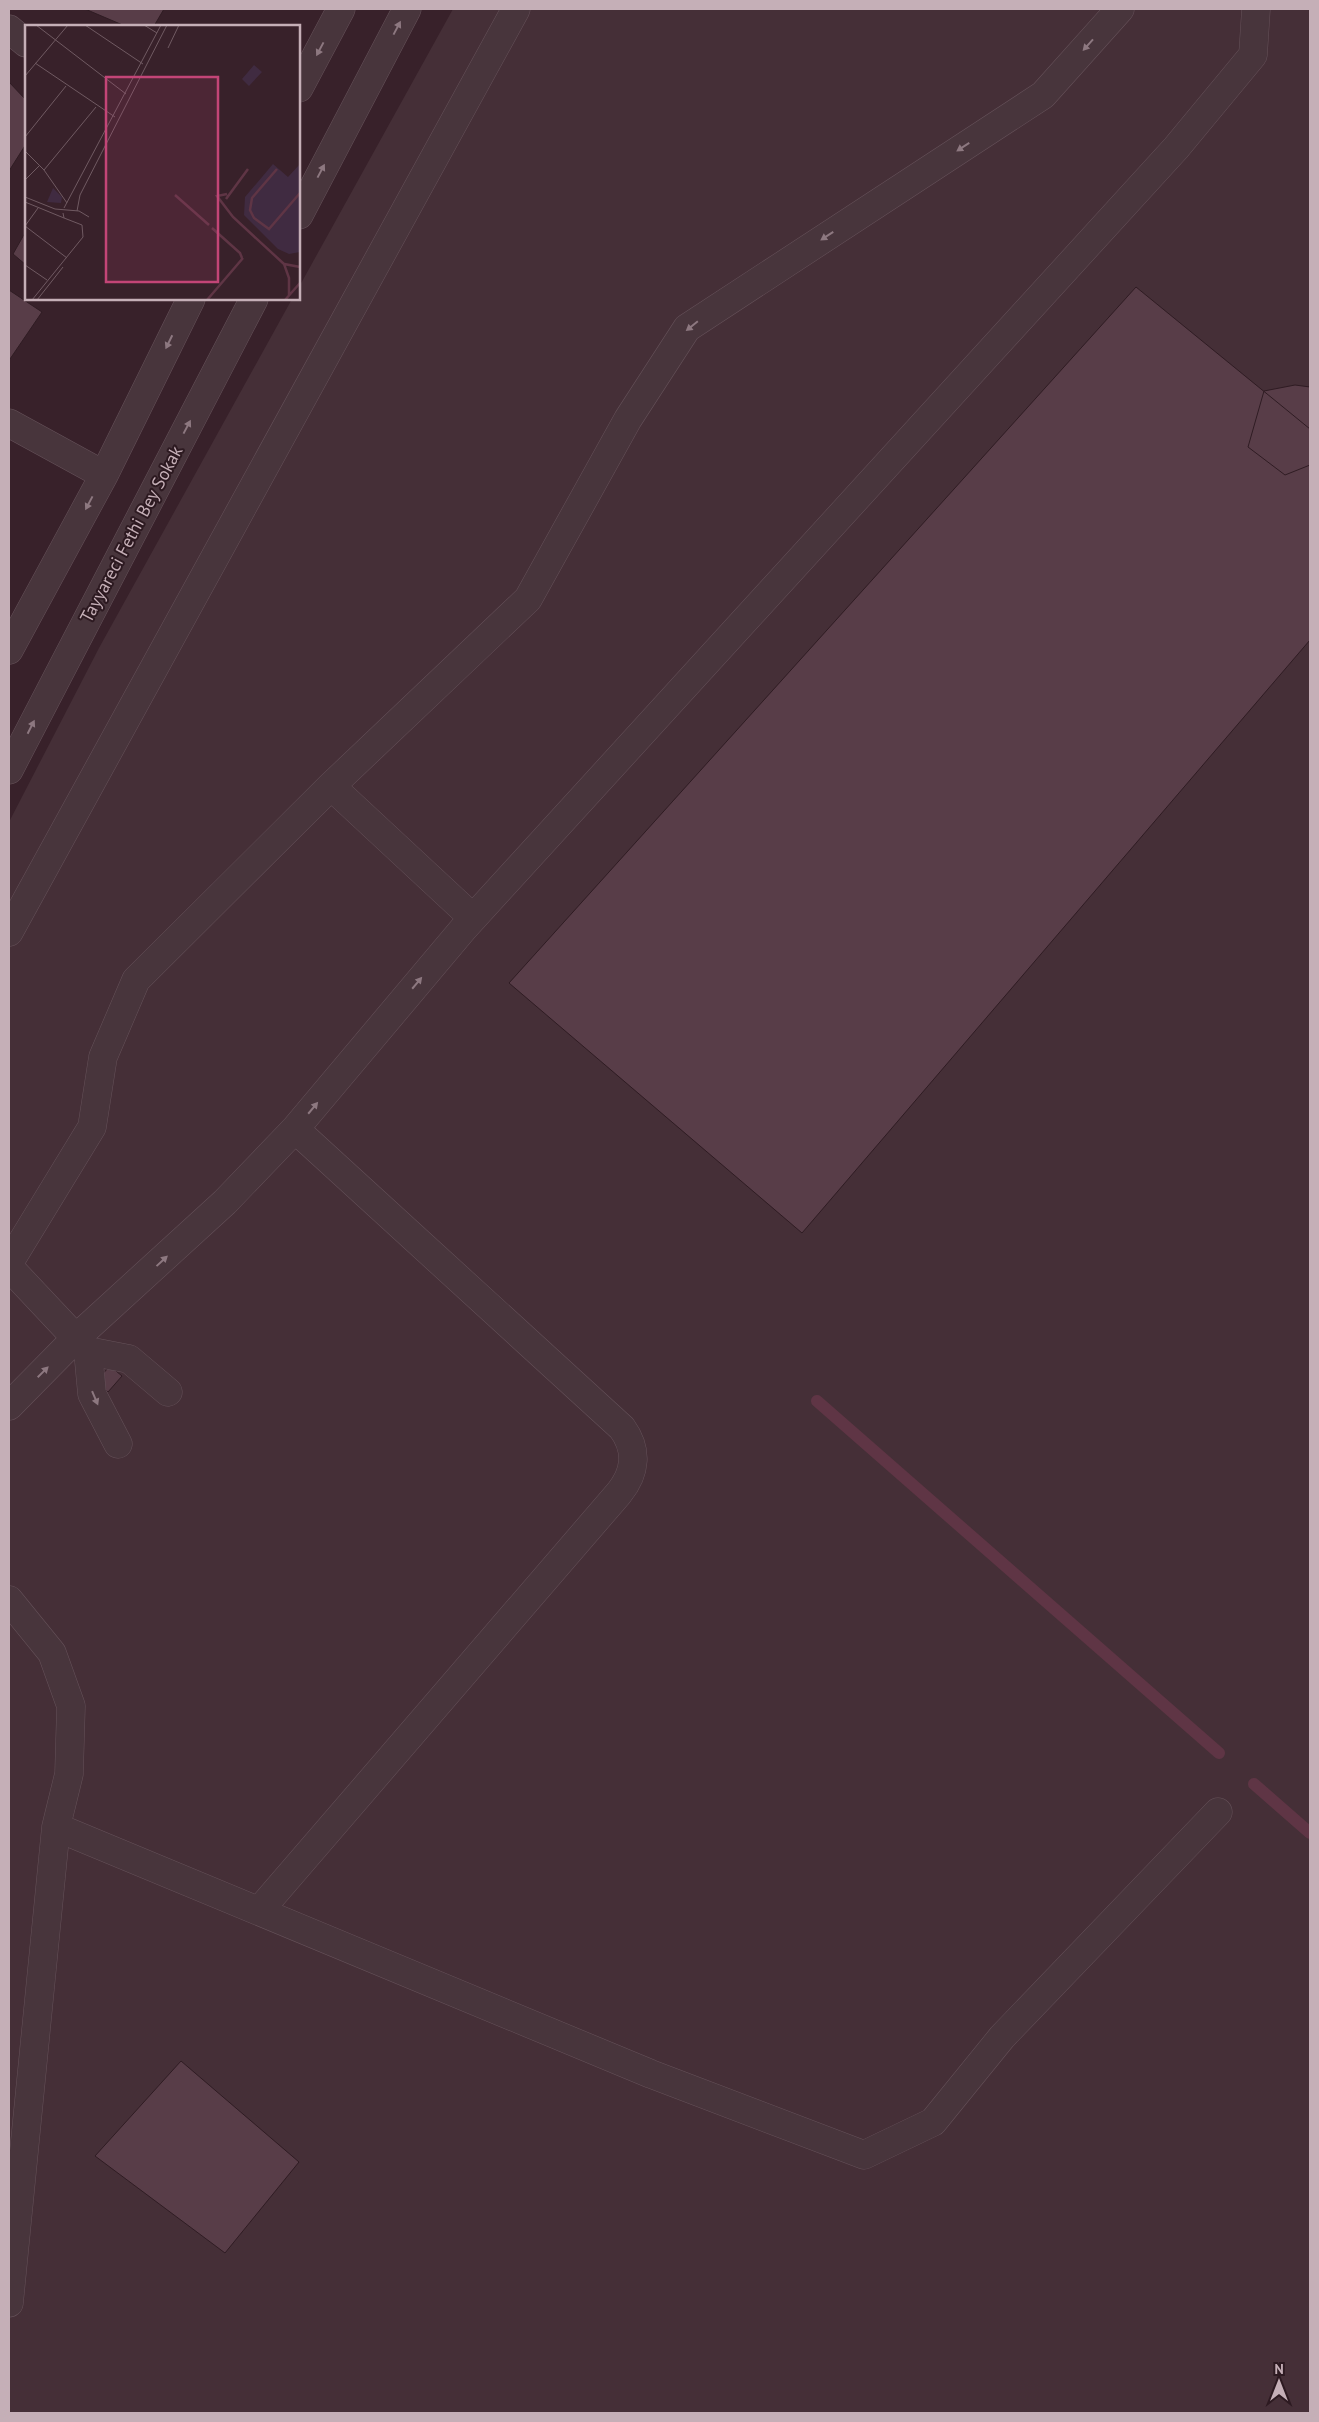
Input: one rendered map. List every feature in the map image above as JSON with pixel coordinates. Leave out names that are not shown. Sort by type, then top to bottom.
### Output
[{"type":"street","points":[[300,86],[341,9]]},
{"type":"street","points":[[300,213],[407,9]]},
{"type":"street","points":[[9,932],[516,9]]},
{"type":"street","points":[[9,1263],[92,1127],[103,1057],[136,980],[331,786],[528,599],[628,418],[687,328],[1043,95],[1120,9]]},
{"type":"street","points":[[9,1406],[82,1344],[225,1202],[295,1129],[473,918],[1176,148],[1253,55],[1256,9]]},
{"type":"street","points":[[9,29],[25,42]]},
{"type":"street","points":[[9,650],[104,475],[191,300]]},
{"type":"street","name":"Tayyareci Fethi Bey Sokak","points":[[9,770],[253,300]]},
{"type":"street","points":[[9,423],[104,475]]},
{"type":"street","points":[[331,786],[473,918]]},
{"type":"street","points":[[259,1911],[623,1488],[632,1472],[634,1461],[629,1438],[622,1428],[295,1129]]},
{"type":"street","points":[[9,1267],[82,1344],[129,1358],[168,1392]]},
{"type":"street","points":[[82,1344],[92,1394],[118,1444]]},
{"type":"street","points":[[9,1600],[52,1653],[71,1706],[69,1774],[56,1827],[9,2303]]},
{"type":"street","points":[[56,1827],[651,2074],[864,2155],[933,2122],[1002,2037],[1218,1812]]},
{"type":"shaded area","points":[[453,9],[1310,9],[1310,2413],[9,2413],[9,822],[99,648],[291,300],[300,300],[300,285]]},
{"type":"building","points":[[85,9],[164,9],[155,25],[123,25]]},
{"type":"building","points":[[9,82],[25,99],[25,146],[9,171]]},
{"type":"building","points":[[25,233],[25,264],[13,254]]},
{"type":"building","points":[[1136,287],[1310,429],[1310,640],[802,1233],[509,983]]},
{"type":"building","points":[[9,290],[42,312],[10,359],[9,359]]},
{"type":"building","points":[[1295,385],[1310,387],[1310,465],[1285,475],[1248,447],[1264,391]]},
{"type":"building","points":[[110,1366],[122,1376],[108,1392],[96,1381]]},
{"type":"building","points":[[181,2061],[299,2162],[225,2253],[95,2156]]},
{"type":"waterway","points":[[817,1401],[1219,1753]]},
{"type":"waterway","points":[[1254,1784],[1310,1833]]}]
